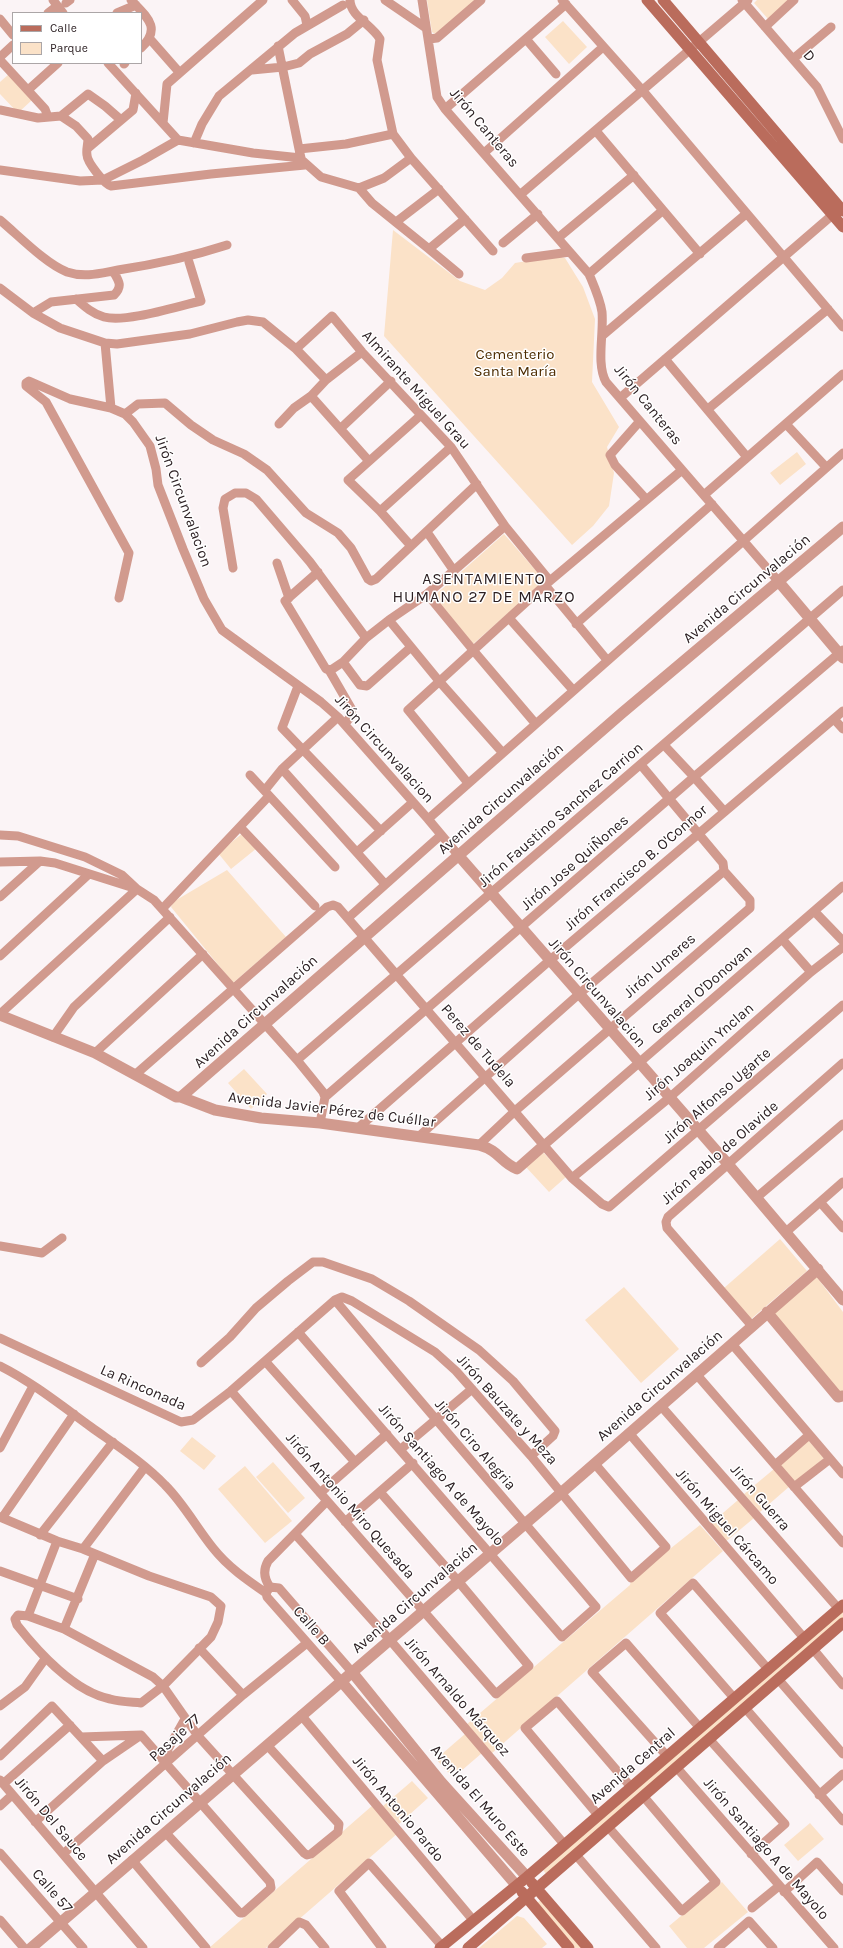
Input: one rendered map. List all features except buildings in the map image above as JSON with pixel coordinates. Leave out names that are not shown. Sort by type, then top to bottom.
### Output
[{"type":"main road","points":[[647,0],[690,49],[840,210]]},
{"type":"main road","points":[[663,0],[840,210],[843,227]]},
{"type":"main road","name":"Avenida Central","points":[[441,1947],[527,1877],[841,1607]]},
{"type":"main road","name":"Avenida Central","points":[[468,1948],[609,1828],[843,1623]]},
{"type":"main road","name":"Avenida El Muro Este","points":[[527,1877],[588,1948]]},
{"type":"main road","name":"Avenida El Muro Este","points":[[516,1886],[569,1948]]},
{"type":"street","points":[[163,123],[167,84],[263,0]]},
{"type":"street","points":[[292,0],[305,16],[307,25]]},
{"type":"street","points":[[385,0],[426,28]]},
{"type":"street","name":"Jirón Canteras","points":[[422,0],[429,39],[434,86],[437,97],[445,109],[521,194],[589,274],[602,311],[602,374],[620,398],[810,619],[842,654]]},
{"type":"street","points":[[429,39],[437,38],[481,0]]},
{"type":"street","points":[[765,27],[794,0]]},
{"type":"street","points":[[521,194],[643,91],[745,1]]},
{"type":"street","name":"D","points":[[745,1],[765,27],[817,87],[843,139]]},
{"type":"street","points":[[194,143],[202,124],[219,96],[252,70],[278,46],[307,25],[344,2]]},
{"type":"street","points":[[344,2],[350,5],[354,13],[364,20],[376,32],[380,39],[377,60],[393,134],[411,158],[493,251]]},
{"type":"street","points":[[344,2],[356,26]]},
{"type":"street","points":[[445,109],[526,39],[564,2],[643,91],[843,327]]},
{"type":"street","points":[[49,12],[55,3],[62,12]]},
{"type":"street","points":[[119,12],[134,3],[147,17],[152,29],[150,39],[142,47]]},
{"type":"street","points":[[0,19],[12,34]]},
{"type":"street","points":[[252,70],[283,67],[299,63],[310,54],[341,38],[364,20]]},
{"type":"street","points":[[793,59],[831,27]]},
{"type":"street","points":[[150,39],[179,72]]},
{"type":"street","points":[[526,39],[556,74]]},
{"type":"street","points":[[0,57],[12,46]]},
{"type":"street","points":[[278,46],[302,157],[321,177],[359,188],[372,203],[459,274]]},
{"type":"street","points":[[484,154],[604,46]]},
{"type":"street","points":[[0,60],[45,110],[48,117]]},
{"type":"street","points":[[28,90],[57,64]]},
{"type":"street","points":[[109,64],[178,140],[277,157],[302,157]]},
{"type":"street","points":[[88,148],[133,110],[136,93]]},
{"type":"street","points":[[0,110],[16,115],[48,117],[61,116],[88,94],[121,120]]},
{"type":"street","points":[[61,116],[76,126],[88,139],[86,155],[106,185],[111,186],[211,174],[302,157],[346,144],[393,134]]},
{"type":"street","points":[[596,131],[634,175],[662,211],[700,254]]},
{"type":"street","points":[[0,170],[80,181],[102,180],[143,160],[178,140]]},
{"type":"street","points":[[359,188],[384,178],[411,158]]},
{"type":"street","points":[[558,238],[634,175]]},
{"type":"street","points":[[396,222],[439,189]]},
{"type":"street","points":[[620,398],[783,257],[840,210]]},
{"type":"street","points":[[589,274],[662,211]]},
{"type":"street","points":[[502,243],[538,214]]},
{"type":"street","points":[[603,335],[746,214]]},
{"type":"street","points":[[428,249],[466,219]]},
{"type":"street","points":[[0,220],[52,263],[67,272],[80,275],[96,275],[171,262],[228,245]]},
{"type":"street","points":[[526,258],[570,252]]},
{"type":"street","points":[[76,299],[92,313],[106,318],[129,317],[201,301],[189,262]]},
{"type":"street","points":[[33,313],[51,302],[114,295],[120,289],[121,285],[113,271]]},
{"type":"street","points":[[0,288],[33,313],[60,328],[105,343],[117,344],[190,334],[248,320],[263,322],[296,349],[326,380]]},
{"type":"street","points":[[708,408],[828,309]]},
{"type":"street","name":"Almirante Miguel Grau","points":[[296,349],[332,316],[362,352],[451,447],[505,526],[548,583],[576,624],[607,660]]},
{"type":"street","points":[[105,343],[111,408]]},
{"type":"street","points":[[278,424],[294,408],[311,396],[326,380],[362,352]]},
{"type":"street","points":[[665,359],[708,408],[747,457]]},
{"type":"street","points":[[704,495],[843,374]]},
{"type":"street","name":"Jirón Circunvalacion","points":[[120,598],[129,553],[46,402],[26,386],[26,383],[30,381],[70,399],[111,408],[125,414],[133,422],[150,446],[156,469],[158,485],[182,549],[204,599],[222,630],[321,702],[345,724],[579,994],[608,1030],[728,1164],[843,1300]]},
{"type":"street","points":[[341,428],[391,382]]},
{"type":"street","points":[[311,396],[368,460]]},
{"type":"street","points":[[125,414],[138,404],[165,403],[191,425],[213,440],[244,454],[267,470],[306,513],[338,533],[351,548],[368,579],[371,581],[376,579],[477,484]]},
{"type":"street","points":[[411,546],[380,511],[348,480],[368,460],[421,414]]},
{"type":"street","points":[[640,421],[610,456],[615,465],[646,499]]},
{"type":"street","points":[[786,424],[826,467]]},
{"type":"street","points":[[380,511],[451,447]]},
{"type":"street","points":[[428,819],[572,690],[843,453]]},
{"type":"street","points":[[468,783],[408,710],[548,583],[682,470]]},
{"type":"street","points":[[233,568],[224,508],[225,499],[235,493],[241,493],[256,499],[318,572],[366,638]]},
{"type":"street","points":[[576,624],[712,504]]},
{"type":"street","points":[[330,670],[343,662],[366,638],[388,620],[427,594],[505,526]]},
{"type":"street","name":"Avenida Circunvalación","points":[[181,1097],[187,1094],[364,937],[622,713],[843,527]]},
{"type":"street","points":[[427,532],[454,571]]},
{"type":"street","points":[[276,563],[289,598]]},
{"type":"street","points":[[318,572],[285,601],[326,669],[330,670],[351,708],[351,716],[345,724]]},
{"type":"street","name":"Jirón Faustino Sanchez Carrion","points":[[297,1060],[492,894],[843,590]]},
{"type":"street","points":[[427,594],[535,723]]},
{"type":"street","points":[[509,618],[572,690]]},
{"type":"street","points":[[388,620],[439,681],[502,752]]},
{"type":"street","points":[[343,662],[360,685],[367,686],[411,647]]},
{"type":"street","name":"Jirón Jose QuiÑones","points":[[325,1097],[522,928],[694,777],[842,654]]},
{"type":"street","points":[[298,686],[282,728],[381,831]]},
{"type":"street","name":"Jirón Francisco B. O'Connor","points":[[358,1128],[549,961],[843,710]]},
{"type":"street","points":[[163,908],[240,828],[267,793],[282,768],[302,748],[338,717]]},
{"type":"street","points":[[834,719],[843,729]]},
{"type":"street","points":[[664,745],[724,811]]},
{"type":"street","points":[[418,1137],[579,994],[724,871],[724,863],[641,765]]},
{"type":"street","points":[[282,768],[385,884]]},
{"type":"street","points":[[250,774],[335,867]]},
{"type":"street","points":[[357,852],[413,802]]},
{"type":"street","points":[[240,828],[315,906]]},
{"type":"street","points":[[0,835],[18,836],[85,857],[122,875],[137,889],[163,908],[264,1025],[297,1060],[323,1092],[325,1097],[320,1123]]},
{"type":"street","points":[[348,918],[441,835]]},
{"type":"street","points":[[0,862],[40,861],[55,863],[137,889]]},
{"type":"street","points":[[0,897],[40,861]]},
{"type":"street","name":"Jirón Umeres","points":[[479,1145],[515,1110],[750,908],[751,904],[724,871]]},
{"type":"street","points":[[0,956],[89,874]]},
{"type":"street","name":"General O'Donovan","points":[[543,1146],[843,886]]},
{"type":"street","points":[[0,1015],[137,889]]},
{"type":"street","name":"Perez de Tudela","points":[[233,989],[327,907],[333,905],[338,907],[515,1110],[543,1146],[572,1178],[602,1204],[609,1207]]},
{"type":"street","points":[[814,910],[843,941]]},
{"type":"street","points":[[53,1037],[74,1007],[170,917]]},
{"type":"street","points":[[782,940],[811,972]]},
{"type":"street","name":"Jirón Joaquin Ynclan","points":[[572,1178],[669,1098],[811,972],[843,947]]},
{"type":"street","points":[[96,1053],[203,954]]},
{"type":"street","points":[[136,1074],[233,989]]},
{"type":"street","name":"Jirón Alfonso Ugarte","points":[[609,1207],[842,1007]]},
{"type":"street","name":"Avenida Javier Pérez de Cuéllar","points":[[0,1015],[96,1053],[176,1097],[181,1097],[215,1110],[260,1118],[320,1123],[479,1145],[490,1148],[498,1153],[508,1165],[516,1169],[543,1146]]},
{"type":"street","name":"Jirón Pablo de Olavide","points":[[752,1326],[667,1228],[666,1222],[668,1217],[843,1063]]},
{"type":"street","points":[[756,1198],[843,1124]]},
{"type":"street","points":[[786,1232],[843,1182]]},
{"type":"street","points":[[820,1202],[843,1228]]},
{"type":"street","points":[[0,1246],[42,1253],[62,1238]]},
{"type":"street","points":[[201,1363],[230,1337],[256,1308],[288,1281],[313,1262],[323,1262],[372,1279],[409,1300],[479,1350],[507,1376],[555,1430],[553,1436],[531,1456]]},
{"type":"street","name":"Avenida Circunvalación","points":[[30,1948],[595,1464],[767,1312],[818,1269]]},
{"type":"street","name":"Jirón Bauzate y Meza","points":[[335,1300],[342,1297],[352,1301],[435,1352],[456,1371],[531,1456],[631,1578],[666,1547],[595,1464]]},
{"type":"street","name":"La Rinconada","points":[[0,1338],[181,1422],[193,1420],[231,1391],[335,1300]]},
{"type":"street","name":"Jirón Ciro Alegria","points":[[335,1300],[434,1420],[525,1523],[596,1607],[562,1637]]},
{"type":"street","points":[[767,1312],[841,1398]]},
{"type":"street","name":"Jirón Santiago A de Mayolo","points":[[298,1332],[491,1553],[562,1637]]},
{"type":"street","points":[[732,1344],[843,1474]]},
{"type":"street","points":[[265,1361],[355,1462]]},
{"type":"street","points":[[0,1366],[74,1414],[113,1442],[165,1484],[186,1508],[214,1550],[236,1572],[268,1590]]},
{"type":"street","points":[[697,1375],[843,1543]]},
{"type":"street","points":[[0,1448],[32,1386]]},
{"type":"street","points":[[401,1450],[434,1420],[472,1389]]},
{"type":"street","name":"Jirón Antonio Miro Quesada","points":[[231,1391],[496,1694],[528,1666],[458,1581]]},
{"type":"street","name":"Jirón Guerra","points":[[661,1406],[841,1607]]},
{"type":"street","points":[[74,1414],[1,1517],[40,1535],[83,1549],[149,1576],[211,1597],[220,1606],[218,1622],[211,1638],[199,1648],[163,1686],[141,1703],[110,1699],[88,1692],[45,1659],[17,1625],[15,1619],[18,1615],[28,1616],[64,1629],[153,1678],[163,1686],[198,1736],[304,1852],[307,1855],[311,1854],[338,1832],[339,1824],[267,1745]]},
{"type":"street","name":"Jirón Miguel Cárcamo","points":[[629,1433],[804,1638]]},
{"type":"street","points":[[320,1493],[387,1434]]},
{"type":"street","points":[[775,1464],[809,1435]]},
{"type":"street","points":[[40,1535],[113,1442]]},
{"type":"street","points":[[794,1487],[830,1459]]},
{"type":"street","points":[[345,1522],[413,1463]]},
{"type":"street","points":[[83,1549],[145,1468]]},
{"type":"street","points":[[380,1492],[458,1581]]},
{"type":"street","name":"Calle B","points":[[327,1501],[268,1561],[266,1565],[266,1582],[268,1590],[267,1597],[341,1681]]},
{"type":"street","name":"Jirón Arnaldo Márquez","points":[[295,1534],[390,1640],[564,1844]]},
{"type":"street","points":[[28,1616],[57,1541]]},
{"type":"street","points":[[64,1629],[78,1599],[95,1554]]},
{"type":"street","points":[[0,1571],[78,1599]]},
{"type":"street","points":[[734,1698],[660,1613],[694,1583],[768,1669]]},
{"type":"street","name":"Calle B","points":[[268,1590],[280,1588],[352,1672]]},
{"type":"street","name":"Pasaje 77","points":[[63,1854],[243,1695],[307,1643]]},
{"type":"street","points":[[667,1756],[592,1672],[626,1643],[700,1728]]},
{"type":"street","points":[[199,1648],[243,1695]]},
{"type":"street","points":[[813,1650],[843,1685]]},
{"type":"street","points":[[0,1706],[25,1687],[45,1659]]},
{"type":"street","name":"Avenida El Muro Este","points":[[352,1672],[437,1777],[527,1877]]},
{"type":"street","points":[[778,1679],[843,1754]]},
{"type":"street","name":"Avenida El Muro Este","points":[[341,1681],[516,1886]]},
{"type":"street","points":[[598,1815],[525,1728],[557,1701],[631,1787]]},
{"type":"street","points":[[0,1756],[52,1706],[103,1761]]},
{"type":"street","points":[[746,1709],[843,1821]]},
{"type":"street","name":"Jirón Antonio Pardo","points":[[301,1715],[473,1920]]},
{"type":"street","points":[[166,1764],[168,1749],[185,1719]]},
{"type":"street","points":[[2,1782],[70,1725]]},
{"type":"street","points":[[141,1735],[270,1882],[271,1888],[243,1913],[240,1913],[165,1832]]},
{"type":"street","points":[[81,1737],[141,1735]]},
{"type":"street","points":[[35,1822],[103,1761],[141,1735]]},
{"type":"street","points":[[710,1740],[786,1824],[751,1854]]},
{"type":"street","name":"Jirón Santiago A de Mayolo","points":[[677,1768],[834,1948]]},
{"type":"street","points":[[820,1795],[843,1774]]},
{"type":"street","points":[[428,1784],[437,1777]]},
{"type":"street","name":"Jirón Del Sauce","points":[[2,1782],[143,1948]]},
{"type":"street","points":[[0,1806],[12,1795]]},
{"type":"street","points":[[609,1828],[682,1912],[716,1882],[644,1797]]},
{"type":"street","name":"Calle 57","points":[[0,1853],[83,1948]]},
{"type":"street","points":[[576,1855],[656,1948]]},
{"type":"street","points":[[132,1860],[206,1948]]},
{"type":"street","points":[[752,1908],[782,1889],[817,1862],[843,1891]]},
{"type":"street","points":[[382,1948],[340,1894],[340,1888],[367,1864],[372,1864],[441,1947]]},
{"type":"street","points":[[0,1920],[24,1948]]},
{"type":"street","points":[[718,1948],[749,1921],[773,1948]]},
{"type":"street","points":[[272,1948],[299,1922],[306,1925],[325,1948]]},
{"type":"green space","points":[[427,0],[476,0],[437,35],[432,32]]},
{"type":"green space","points":[[757,0],[789,0],[768,19],[754,3]]},
{"type":"green space","points":[[563,21],[587,47],[569,64],[545,37]]},
{"type":"green space","points":[[9,74],[32,100],[18,113],[0,94],[0,82]]},
{"type":"green space","name":"Cementerio Santa María","points":[[393,230],[460,281],[485,290],[502,278],[515,263],[557,256],[565,258],[583,287],[595,319],[592,382],[619,427],[607,447],[614,473],[609,506],[593,526],[572,545],[384,336]]},
{"type":"green space","points":[[797,452],[806,464],[780,485],[770,473]]},
{"type":"green space","points":[[504,534],[545,581],[473,644],[434,596]]},
{"type":"green space","points":[[243,833],[257,848],[231,869],[218,853]]},
{"type":"green space","points":[[227,870],[286,937],[233,983],[171,907],[173,902]]},
{"type":"green space","points":[[244,1069],[267,1094],[251,1109],[228,1083]]},
{"type":"green space","points":[[542,1151],[566,1177],[549,1192],[525,1166]]},
{"type":"green space","points":[[780,1239],[807,1271],[751,1319],[724,1288]]},
{"type":"green space","points":[[816,1276],[843,1312],[843,1392],[839,1393],[772,1315]]},
{"type":"green space","points":[[624,1287],[679,1349],[641,1383],[585,1320]]},
{"type":"green space","points":[[192,1437],[216,1456],[204,1470],[180,1451]]},
{"type":"green space","points":[[807,1439],[824,1458],[795,1483],[778,1464]]},
{"type":"green space","points":[[273,1462],[305,1498],[288,1513],[256,1477]]},
{"type":"green space","points":[[245,1466],[292,1521],[265,1543],[218,1489]]},
{"type":"green space","points":[[774,1469],[790,1486],[760,1512],[744,1494]]},
{"type":"green space","points":[[738,1500],[754,1518],[724,1543],[709,1525]]},
{"type":"green space","points":[[700,1525],[723,1551],[491,1754],[466,1725],[630,1585],[631,1580]]},
{"type":"green space","points":[[843,1610],[843,1619],[547,1875],[543,1870]]},
{"type":"green space","points":[[465,1734],[482,1753],[453,1778],[436,1759]]},
{"type":"green space","points":[[412,1781],[428,1798],[399,1824],[383,1806]]},
{"type":"green space","points":[[373,1805],[398,1833],[266,1948],[209,1948]]},
{"type":"green space","points":[[810,1823],[824,1839],[798,1861],[784,1845]]},
{"type":"green space","points":[[722,1882],[748,1912],[704,1948],[687,1948],[669,1926]]},
{"type":"green space","points":[[542,1899],[584,1948],[575,1948],[537,1903]]},
{"type":"green space","points":[[517,1916],[524,1918],[547,1944],[542,1948],[479,1948]]},
{"type":"district","name":"ASENTAMIENTO HUMANO 27 DE MARZO","points":[[484,588]]}]
